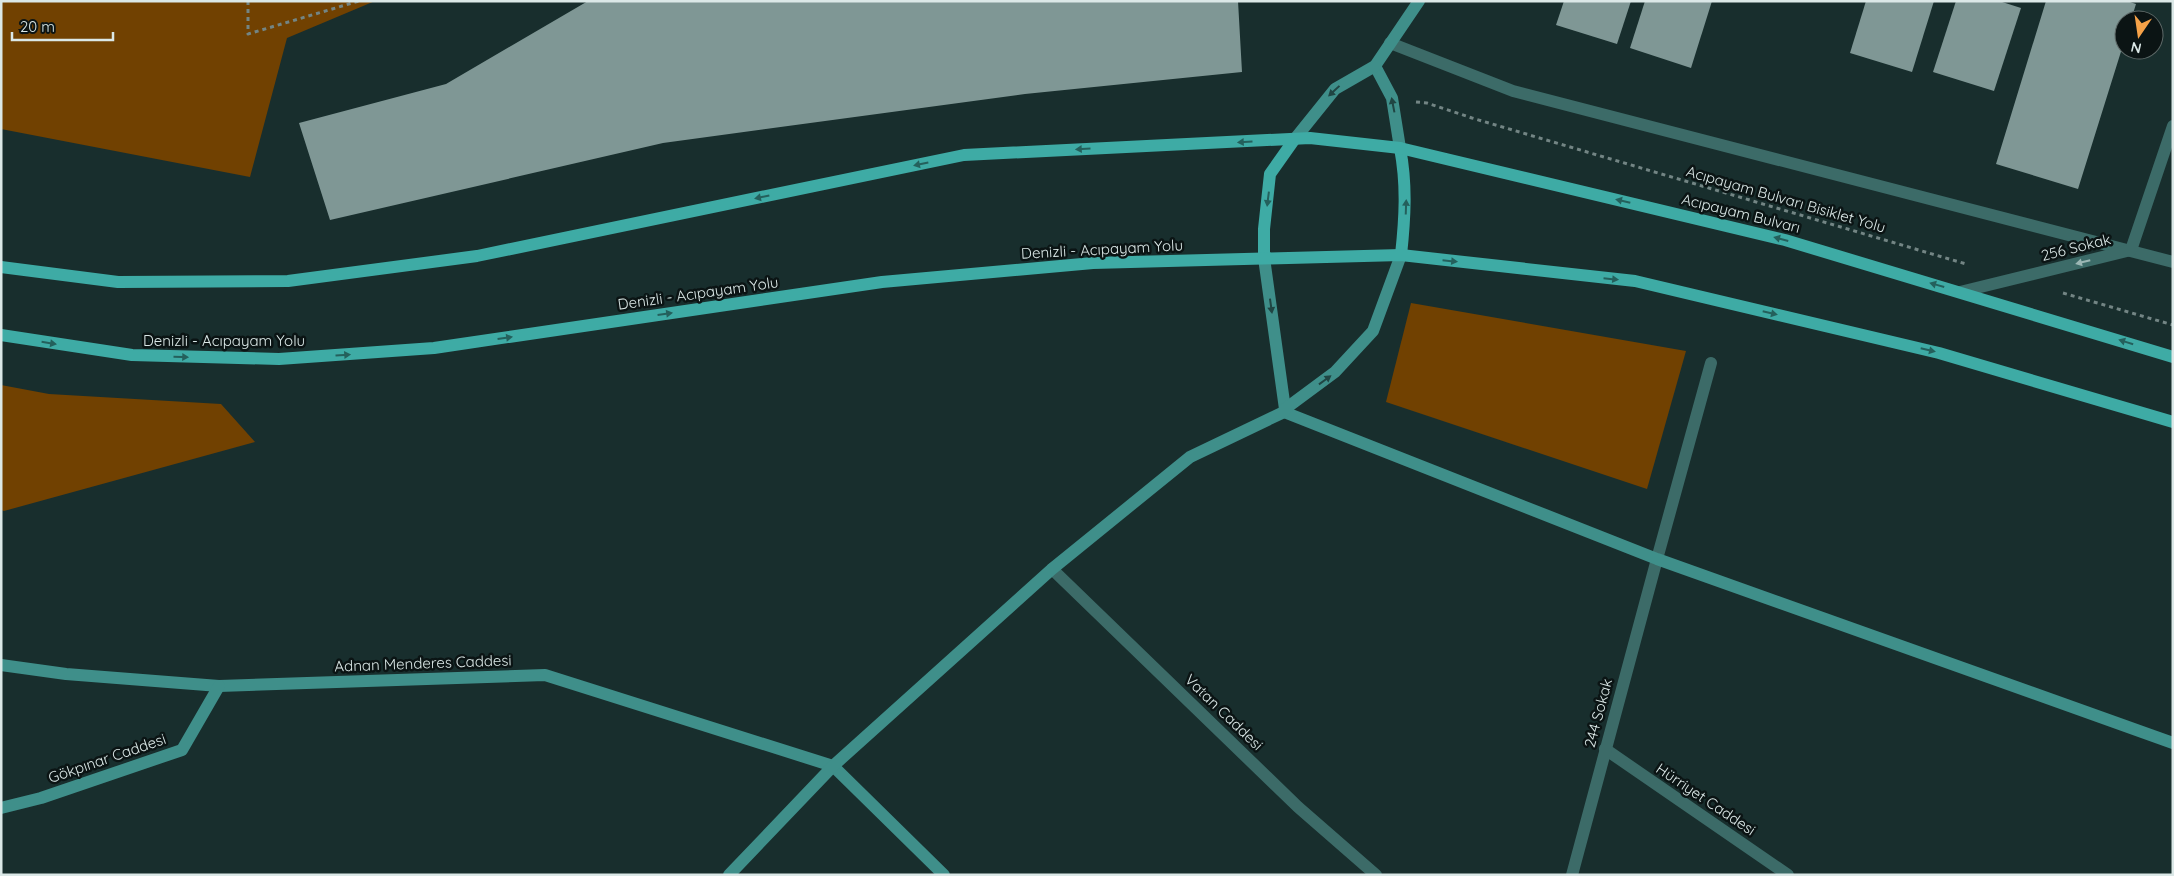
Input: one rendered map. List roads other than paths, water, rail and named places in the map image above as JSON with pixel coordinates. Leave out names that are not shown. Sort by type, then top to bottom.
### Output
[{"type":"main road","name":"Acıpayam Bulvarı","points":[[1294,140],[1310,138],[1400,148],[1784,240],[2173,356]]},
{"type":"main road","points":[[1264,258],[1264,229],[1270,174],[1294,140]]},
{"type":"main road","points":[[1,267],[118,282],[288,281],[478,256],[964,155],[1294,140]]},
{"type":"main road","points":[[1400,148],[1406,176],[1406,208],[1401,255],[1634,281],[1939,353],[2173,422]]},
{"type":"main road","name":"Denizli - Acıpayam Yolu","points":[[1,335],[132,355],[279,359],[434,348],[882,282],[1093,263],[1401,255]]},
{"type":"street","points":[[1294,140],[1335,89],[1375,66],[1419,1]]},
{"type":"street","points":[[1390,43],[1513,91],[2173,262]]},
{"type":"street","points":[[1375,66],[1392,98],[1400,148]]},
{"type":"street","name":"256 Sokak","points":[[1960,292],[2131,250],[2173,126]]},
{"type":"street","points":[[729,875],[833,766],[1052,570],[1190,457],[1284,410],[1335,372],[1373,331],[1401,255]]},
{"type":"street","points":[[1264,258],[1284,410]]},
{"type":"street","name":"244 Sokak","points":[[1572,875],[1711,363]]},
{"type":"street","points":[[1284,410],[1657,559],[2173,744]]},
{"type":"street","name":"Vatan Caddesi","points":[[1052,570],[1298,807],[1376,875]]},
{"type":"street","name":"Adnan Menderes Caddesi","points":[[1,665],[66,674],[219,686],[544,675],[833,766]]},
{"type":"street","name":"Gökpınar Caddesi","points":[[1,808],[41,798],[182,750],[219,686]]},
{"type":"street","name":"Hürriyet Caddesi","points":[[1606,749],[1788,875]]},
{"type":"street","points":[[833,766],[944,875]]}]
